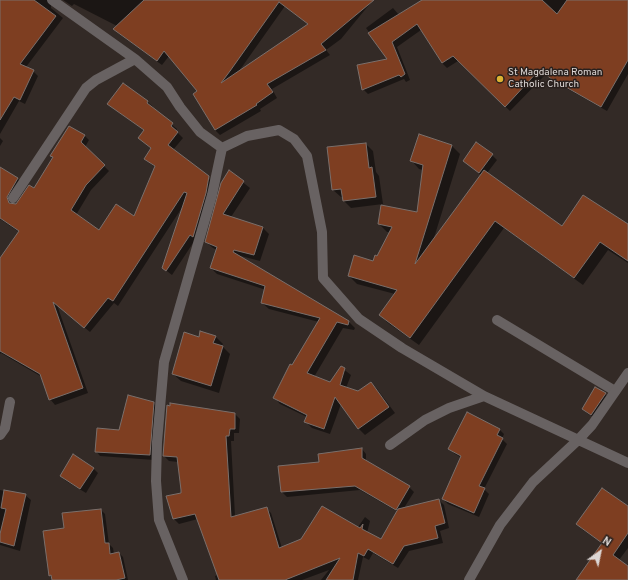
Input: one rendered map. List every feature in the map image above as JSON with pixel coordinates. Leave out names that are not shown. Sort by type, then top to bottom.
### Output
[{"type":"street","points":[[52,0],[135,59],[167,87],[180,107],[200,132],[222,148]]},
{"type":"street","points":[[13,198],[86,88],[96,80],[135,59]]},
{"type":"street","points":[[222,148],[247,136],[279,130],[294,139],[306,156],[308,163],[322,232],[323,278],[359,319],[402,348],[484,396],[628,463]]},
{"type":"street","points":[[183,580],[159,520],[156,481],[157,442],[164,362],[212,195],[222,148]]},
{"type":"street","points":[[497,320],[615,391]]},
{"type":"street","points":[[469,580],[500,525],[533,482],[592,425],[628,373]]},
{"type":"street","points":[[390,445],[425,420],[449,408],[484,396]]},
{"type":"street","points":[[0,435],[5,428],[10,402]]},
{"type":"building","points":[[0,0],[34,0],[56,16],[20,64],[34,70],[20,100],[14,97],[0,120]]},
{"type":"building","points":[[144,0],[374,0],[321,44],[326,50],[267,84],[273,92],[256,104],[257,105],[215,130],[193,94],[197,91],[164,51],[157,61],[113,29]],"holes":[[[279,2],[308,24],[221,83]]]},
{"type":"building","points":[[422,0],[542,0],[557,14],[567,0],[628,0],[628,60],[601,107],[550,78],[540,69],[505,107],[453,56],[442,63],[417,24],[392,42],[405,74],[401,77],[399,75],[362,90],[357,65],[387,59],[368,33]]},
{"type":"building","points":[[123,83],[148,101],[147,103],[173,123],[171,126],[178,132],[168,145],[209,176],[206,193],[193,237],[190,235],[166,271],[162,268],[187,193],[184,192],[113,301],[108,298],[84,328],[53,302],[83,388],[49,400],[40,374],[0,351],[0,258],[19,231],[0,218],[0,167],[18,178],[7,197],[9,203],[16,204],[29,185],[34,188],[53,157],[50,156],[69,126],[85,135],[81,142],[105,165],[86,185],[71,210],[99,230],[116,204],[134,216],[155,166],[144,159],[151,148],[138,138],[144,130],[107,104]]},
{"type":"building","points":[[419,134],[452,145],[415,264],[484,170],[562,226],[583,195],[628,224],[628,261],[600,242],[574,278],[495,221],[410,338],[379,315],[397,290],[348,276],[354,255],[373,261],[392,227],[378,224],[381,205],[417,212],[423,165],[410,161]]},
{"type":"building","points":[[476,142],[493,154],[479,173],[463,161]]},
{"type":"building","points":[[366,143],[369,168],[372,167],[376,197],[343,201],[341,189],[332,190],[327,147]]},
{"type":"building","points":[[229,170],[244,181],[223,214],[263,227],[254,255],[234,250],[233,252],[349,321],[348,325],[337,322],[307,373],[330,382],[341,366],[345,368],[340,385],[358,391],[371,382],[389,407],[358,429],[335,397],[324,429],[304,422],[307,415],[273,398],[290,364],[292,365],[320,318],[261,303],[265,286],[210,268],[217,247],[205,242],[221,183]]},
{"type":"building","points":[[200,331],[216,336],[213,343],[223,346],[211,386],[172,374],[184,332],[199,337]]},
{"type":"building","points":[[595,387],[606,393],[591,415],[582,409]]},
{"type":"building","points":[[128,395],[154,402],[150,455],[95,452],[97,428],[119,430]]},
{"type":"building","points":[[170,403],[235,413],[235,429],[230,429],[229,436],[226,436],[231,517],[267,507],[279,548],[301,539],[322,506],[360,528],[363,524],[362,529],[381,539],[398,509],[439,499],[445,523],[435,526],[438,538],[404,546],[393,564],[368,549],[364,556],[358,553],[353,580],[326,580],[340,558],[285,580],[219,580],[195,514],[173,519],[166,496],[181,493],[177,457],[163,456],[167,405],[170,406]]},
{"type":"building","points":[[467,412],[500,429],[497,435],[503,438],[479,486],[485,488],[474,513],[442,499],[461,456],[448,449]]},
{"type":"building","points":[[362,448],[362,458],[410,486],[396,510],[355,486],[281,492],[278,466],[319,462],[318,454]]},
{"type":"building","points":[[73,454],[94,468],[80,489],[60,476]]},
{"type":"building","points":[[602,488],[628,506],[628,533],[613,555],[628,566],[628,580],[576,580],[602,543],[576,524]]},
{"type":"building","points":[[4,490],[26,494],[14,546],[0,542],[0,534],[6,509],[1,508]]},
{"type":"building","points":[[101,509],[105,543],[109,543],[110,554],[119,552],[125,578],[116,580],[52,580],[51,575],[49,576],[43,531],[64,528],[62,513]]},
{"type":"place","name":"St Magdalena Roman Catholic Church","points":[[500,79]]}]
